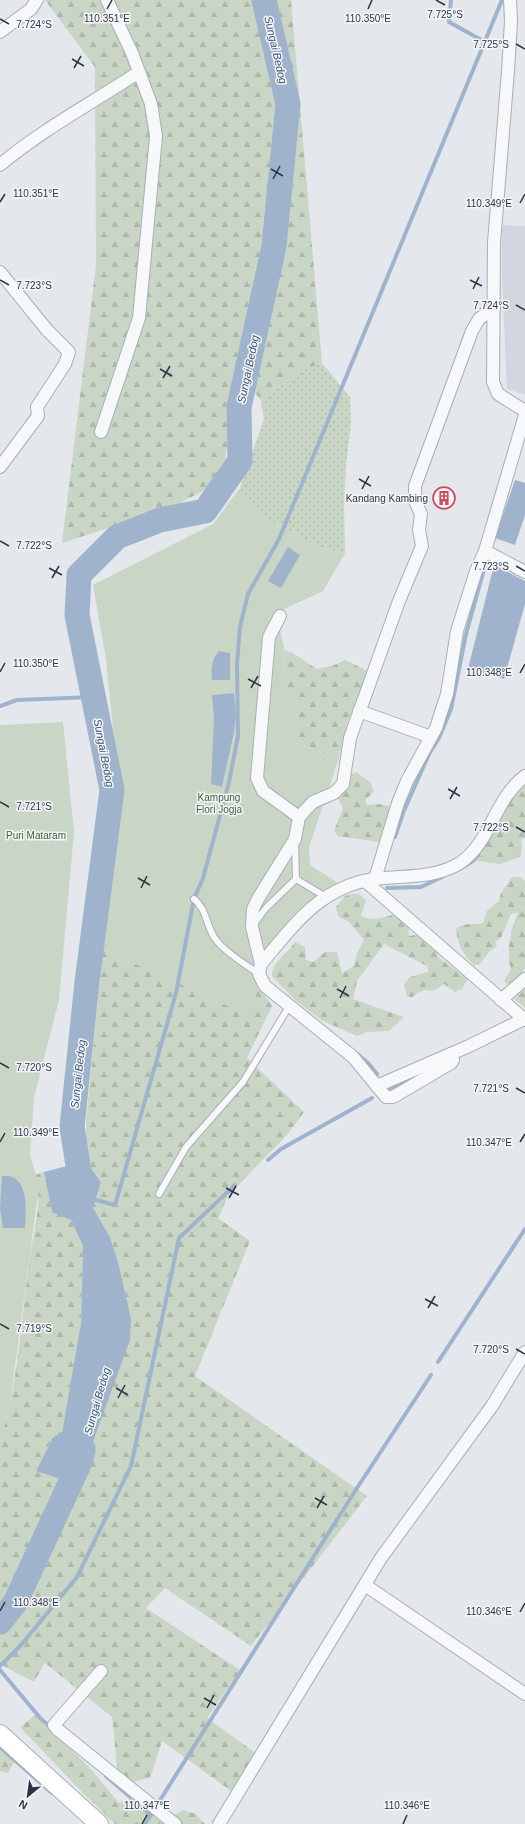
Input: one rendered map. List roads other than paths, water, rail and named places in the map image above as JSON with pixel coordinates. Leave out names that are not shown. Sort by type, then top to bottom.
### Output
[{"type":"main road","points":[[0,1734],[99,1824]]},
{"type":"street","points":[[0,32],[31,9],[37,0]]},
{"type":"street","points":[[101,432],[123,362],[139,318],[156,136],[151,104],[139,72],[107,0]]},
{"type":"street","points":[[510,0],[511,21],[508,71],[494,243],[493,382],[498,394],[525,411]]},
{"type":"street","points":[[0,165],[20,149],[61,121],[139,72]]},
{"type":"street","points":[[0,272],[47,330],[69,352],[65,364],[37,407],[38,416],[0,467]]},
{"type":"street","points":[[370,880],[524,1020],[377,1086],[353,1057],[265,986],[260,969],[252,927],[253,909],[295,839],[299,817],[313,802],[334,793],[343,784],[350,738],[399,601],[422,546],[419,530],[421,514],[415,501],[415,486],[472,331],[479,319],[494,308]]},
{"type":"street","points":[[370,880],[407,781],[430,737],[447,694],[458,631],[476,571],[485,551],[525,415]]},
{"type":"street","points":[[485,551],[525,572]]},
{"type":"street","points":[[280,616],[269,637],[257,778],[263,791],[299,817]]},
{"type":"street","points":[[359,711],[430,737]]},
{"type":"street","points":[[260,969],[299,919],[326,897],[345,886],[370,880],[434,874],[460,863],[473,852],[489,828],[504,799],[525,776]]},
{"type":"street","points":[[501,1000],[525,978]]},
{"type":"street","points":[[219,1824],[381,1558],[492,1406],[525,1352]]},
{"type":"street","points":[[365,1585],[525,1694]]},
{"type":"street","points":[[101,1671],[54,1725],[57,1730],[175,1824]]},
{"type":"lane","points":[[252,927],[266,908],[296,879],[295,839]]},
{"type":"lane","points":[[296,879],[326,897]]},
{"type":"lane","points":[[194,898],[205,912],[214,937],[233,956],[260,969]]},
{"type":"lane","points":[[159,1194],[186,1147],[243,1082],[290,1005]]},
{"type":"water","points":[[515,480],[525,483],[525,515],[515,545],[495,538]]},
{"type":"water","points":[[288,547],[300,555],[281,588],[268,581]]},
{"type":"water","points":[[494,565],[525,581],[525,604],[504,679],[468,669]]},
{"type":"water","points":[[219,651],[230,653],[230,680],[212,680],[213,661]]},
{"type":"water","points":[[234,693],[236,717],[222,787],[211,784],[214,719],[212,695]]},
{"type":"water","points":[[86,1161],[101,1182],[93,1208],[110,1237],[118,1262],[131,1318],[130,1340],[77,1485],[36,1471],[53,1437],[62,1433],[81,1323],[83,1246],[71,1220],[52,1212],[44,1172]]},
{"type":"water","points":[[2,1176],[11,1177],[18,1181],[22,1187],[26,1204],[25,1228],[3,1228],[0,1208]]},
{"type":"waterway","name":"Sungai Bedog","points":[[83,1197],[72,1127],[87,982],[112,790],[77,615],[79,575],[117,537],[160,520],[205,511],[240,461],[239,407],[274,246],[288,104],[264,0]]},
{"type":"waterway","points":[[451,0],[449,22],[485,42]]},
{"type":"waterway","points":[[92,1199],[115,1205],[176,993],[194,899],[203,878],[229,782],[238,736],[237,664],[240,627],[248,594],[279,539],[502,0]]},
{"type":"waterway","points":[[395,837],[403,813],[429,754],[439,738],[451,709],[466,634],[486,562]]},
{"type":"waterway","points":[[0,706],[17,700],[93,697]]},
{"type":"waterway","points":[[465,866],[474,860],[478,853]]},
{"type":"waterway","points":[[387,888],[421,887],[442,877]]},
{"type":"waterway","points":[[356,1053],[368,1063],[377,1074]]},
{"type":"waterway","points":[[388,1089],[427,1071]]},
{"type":"waterway","points":[[268,1160],[281,1149],[372,1098]]},
{"type":"waterway","points":[[0,1666],[21,1645],[77,1577],[131,1466],[179,1238],[235,1185]]},
{"type":"waterway","points":[[438,1362],[525,1229]]},
{"type":"waterway","points":[[145,1824],[357,1488],[431,1375]]},
{"type":"waterway","name":"Sungai Bedog","points":[[0,1622],[15,1603],[80,1462],[83,1451]]},
{"type":"waterway","points":[[0,1670],[41,1719],[52,1728]]},
{"type":"waterway","points":[[0,1747],[52,1793]]},
{"type":"waterway","points":[[106,1776],[151,1815]]},
{"type":"place","name":"Kandang Kambing","points":[[444,498]]},
{"type":"park label","name":"Kampung Flori Jogja","points":[[219,802]]},
{"type":"park label","name":"Puri Mataram","points":[[36,835]]}]
